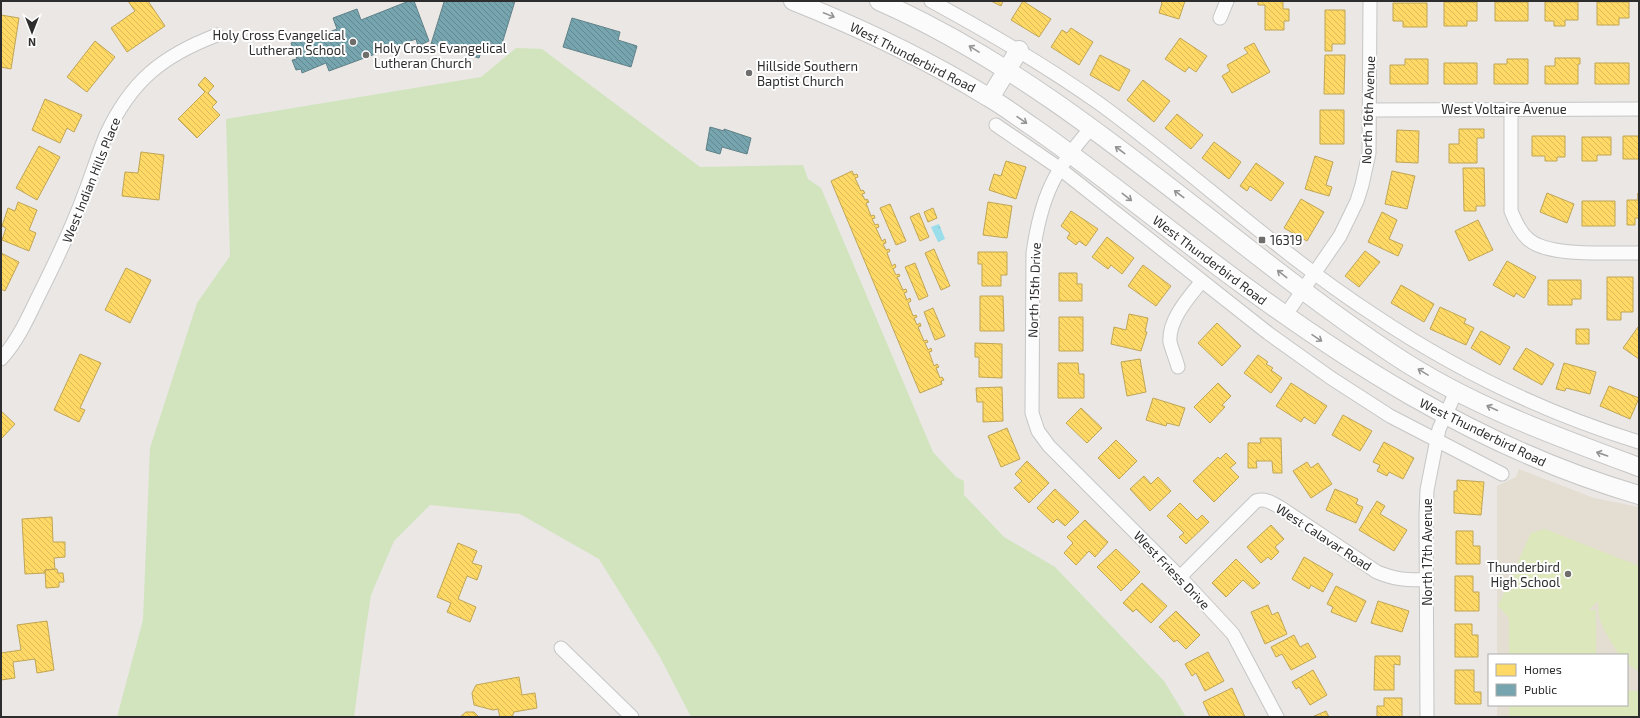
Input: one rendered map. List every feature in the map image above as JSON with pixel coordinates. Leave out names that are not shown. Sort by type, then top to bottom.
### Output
[{"type":"main road","name":"West Thunderbird Road","points":[[793,1],[836,18],[944,70],[990,98],[1070,152],[1285,316],[1360,367],[1445,416],[1529,456],[1612,487],[1639,495]]},
{"type":"main road","name":"West Thunderbird Road","points":[[879,1],[955,38],[1007,70],[1091,128],[1303,290],[1394,355],[1456,392],[1536,429],[1639,467]]},
{"type":"main road","points":[[990,98],[1019,50]]},
{"type":"street","points":[[931,1],[1019,50],[1101,105],[1315,272],[1372,314],[1469,372],[1584,424],[1639,442]]},
{"type":"street","points":[[1220,18],[1227,1]]},
{"type":"street","name":"North 16th Avenue","points":[[1285,316],[1340,236],[1358,200],[1369,153],[1370,1]]},
{"type":"street","name":"West Indian Hills Place","points":[[1,359],[27,318],[62,249],[106,136],[128,95],[151,71],[170,56],[190,45],[217,35]]},
{"type":"street","points":[[1511,109],[1511,211],[1517,226],[1528,240],[1543,248],[1566,252],[1639,253]]},
{"type":"street","name":"West Voltaire Avenue","points":[[1370,110],[1639,109]]},
{"type":"street","name":"West Thunderbird Road","points":[[996,125],[1059,168],[1268,333],[1330,378],[1390,416],[1502,474]]},
{"type":"street","name":"North 15th Drive","points":[[1044,440],[1038,431],[1032,413],[1033,253],[1040,213],[1052,181],[1070,152],[1091,128]]},
{"type":"street","points":[[1178,367],[1170,342],[1174,324],[1182,309],[1202,281]]},
{"type":"street","name":"North 17th Avenue","points":[[1427,717],[1427,490],[1439,429],[1456,392]]},
{"type":"street","name":"West Friess Drive","points":[[1044,440],[1233,634],[1277,717]]},
{"type":"street","name":"West Calavar Road","points":[[1180,578],[1256,501],[1262,500],[1271,502],[1377,572],[1391,578],[1403,580],[1427,579]]},
{"type":"street","points":[[561,648],[632,717]]},
{"type":"shaded area","name":"Thunderbird High School","points":[[1519,469],[1594,498],[1639,507],[1639,717],[1497,717],[1497,706],[1628,706],[1628,654],[1497,654],[1497,486],[1516,477]]},
{"type":"green space","points":[[516,48],[542,49],[700,167],[803,165],[808,179],[821,188],[933,452],[956,477],[964,481],[964,495],[1004,537],[1055,567],[1164,681],[1186,717],[691,717],[660,657],[599,559],[520,514],[430,505],[394,541],[371,595],[354,717],[117,717],[143,620],[150,448],[197,303],[230,256],[226,119],[481,77]]},
{"type":"green space","points":[[1545,529],[1639,566],[1639,672],[1628,664],[1628,654],[1618,654],[1604,630],[1599,617],[1598,601],[1589,610],[1596,610],[1596,654],[1509,654],[1509,618],[1498,606],[1531,533]]},
{"type":"green space","points":[[1628,691],[1639,691],[1639,717],[1509,717],[1509,706],[1628,706]]},
{"type":"water","points":[[939,224],[945,239],[938,242],[931,227]]},
{"type":"building: Homes","points":[[128,1],[148,1],[165,26],[127,52],[111,28],[135,11]]},
{"type":"building: Homes","points":[[991,1],[1003,1],[1001,6]]},
{"type":"building: Homes","points":[[1023,1],[1051,19],[1039,37],[1011,20]]},
{"type":"building: Homes","points":[[1160,1],[1185,1],[1179,19],[1159,13],[1162,3]]},
{"type":"building: Homes","points":[[1258,1],[1283,1],[1283,9],[1289,9],[1289,21],[1284,21],[1284,30],[1265,30],[1265,5],[1258,5]]},
{"type":"building: Homes","points":[[1444,2],[1477,2],[1477,21],[1467,21],[1467,26],[1444,26]]},
{"type":"building: Homes","points":[[1495,2],[1528,2],[1528,21],[1495,21]]},
{"type":"building: Homes","points":[[1545,2],[1578,2],[1578,20],[1565,20],[1565,26],[1554,26],[1554,21],[1545,21]]},
{"type":"building: Homes","points":[[1597,2],[1629,2],[1629,18],[1619,18],[1619,25],[1597,25]]},
{"type":"building: Homes","points":[[1393,3],[1427,3],[1427,27],[1403,27],[1403,21],[1393,21]]},
{"type":"building: Homes","points":[[1325,10],[1345,10],[1345,44],[1332,44],[1332,51],[1325,51]]},
{"type":"building: Homes","points":[[1,15],[19,18],[11,69],[1,67]]},
{"type":"building: Homes","points":[[1071,28],[1093,42],[1079,65],[1051,47],[1062,30],[1067,33]]},
{"type":"building: Homes","points":[[1180,38],[1207,56],[1196,72],[1189,67],[1185,72],[1165,59]]},
{"type":"building: Homes","points":[[95,41],[115,57],[87,92],[67,77]]},
{"type":"building: Homes","points":[[1254,43],[1270,72],[1232,93],[1222,76],[1230,71],[1227,65],[1248,53],[1244,48]]},
{"type":"building: Homes","points":[[1100,55],[1130,70],[1119,91],[1090,75]]},
{"type":"building: Homes","points":[[1325,55],[1345,55],[1344,94],[1324,94]]},
{"type":"building: Homes","points":[[1555,58],[1580,58],[1580,64],[1578,64],[1578,84],[1545,84],[1545,66],[1555,66]]},
{"type":"building: Homes","points":[[1405,59],[1428,59],[1428,84],[1390,84],[1390,65],[1405,65]]},
{"type":"building: Homes","points":[[1507,59],[1528,59],[1528,84],[1494,84],[1494,64],[1507,64]]},
{"type":"building: Homes","points":[[1444,63],[1477,63],[1477,84],[1444,84]]},
{"type":"building: Homes","points":[[1595,63],[1629,63],[1629,84],[1595,84]]},
{"type":"building: Homes","points":[[205,77],[214,86],[208,93],[217,102],[212,107],[220,115],[197,138],[178,119],[205,92],[198,85]]},
{"type":"building: Homes","points":[[1143,80],[1170,101],[1154,122],[1127,100]]},
{"type":"building: Homes","points":[[45,99],[82,115],[74,132],[67,128],[60,143],[32,130]]},
{"type":"building: Homes","points":[[1320,110],[1344,110],[1344,144],[1320,144]]},
{"type":"building: Homes","points":[[1177,114],[1203,135],[1191,149],[1165,128]]},
{"type":"building: Homes","points":[[1459,129],[1484,129],[1484,138],[1477,138],[1477,163],[1449,163],[1449,144],[1459,144]]},
{"type":"building: Homes","points":[[1397,130],[1419,131],[1418,163],[1396,162]]},
{"type":"building: Homes","points":[[1532,136],[1565,136],[1565,157],[1557,157],[1557,161],[1545,161],[1545,156],[1532,156]]},
{"type":"building: Homes","points":[[1623,136],[1639,136],[1639,159],[1623,159]]},
{"type":"building: Homes","points":[[1582,137],[1611,137],[1611,155],[1597,155],[1597,161],[1582,161]]},
{"type":"building: Homes","points":[[1214,142],[1241,162],[1229,179],[1202,158]]},
{"type":"building: Homes","points":[[39,146],[60,157],[37,200],[16,188]]},
{"type":"building: Homes","points":[[141,152],[164,155],[159,200],[122,196],[125,172],[138,173]]},
{"type":"building: Homes","points":[[1315,156],[1333,162],[1326,185],[1332,187],[1329,196],[1305,189]]},
{"type":"building: Homes","points":[[1006,161],[1026,167],[1016,199],[989,190],[994,174],[1001,176]]},
{"type":"building: Homes","points":[[1256,163],[1284,183],[1271,201],[1250,186],[1247,191],[1240,186]]},
{"type":"building: Homes","points":[[1463,168],[1484,168],[1485,206],[1476,206],[1476,211],[1464,211]]},
{"type":"building: Homes","points":[[852,171],[854,175],[857,174],[858,177],[855,178],[861,191],[863,190],[865,193],[862,194],[865,200],[867,199],[869,202],[866,203],[871,216],[874,215],[875,218],[872,219],[875,225],[878,224],[879,227],[876,228],[882,241],[885,239],[886,243],[883,244],[886,250],[889,249],[890,251],[887,253],[892,266],[895,264],[896,267],[893,269],[896,275],[899,274],[900,276],[897,277],[903,290],[906,289],[907,292],[904,293],[907,300],[910,298],[911,301],[908,303],[913,316],[916,315],[917,317],[914,318],[917,325],[920,323],[921,326],[918,327],[924,341],[927,340],[928,342],[925,343],[928,350],[931,348],[932,351],[929,352],[934,366],[937,364],[939,367],[936,368],[940,378],[942,377],[944,380],[941,381],[942,384],[920,393],[831,181]]},
{"type":"building: Homes","points":[[1392,171],[1415,176],[1407,209],[1385,204]]},
{"type":"building: Homes","points":[[1547,193],[1574,204],[1567,223],[1540,212]]},
{"type":"building: Homes","points":[[1638,193],[1639,218],[1635,218],[1635,225],[1627,225],[1627,200],[1638,200]]},
{"type":"building: Homes","points":[[1301,199],[1324,212],[1307,241],[1284,228]]},
{"type":"building: Homes","points":[[1582,201],[1615,201],[1615,226],[1582,226]]},
{"type":"building: Homes","points":[[18,202],[37,210],[29,230],[36,233],[29,251],[2,240],[6,228],[2,226],[8,208],[15,211]]},
{"type":"building: Homes","points":[[988,202],[1012,206],[1007,238],[983,235]]},
{"type":"building: Homes","points":[[890,204],[906,241],[896,245],[880,208]]},
{"type":"building: Homes","points":[[933,208],[937,218],[928,222],[924,212]]},
{"type":"building: Homes","points":[[1071,211],[1098,229],[1086,246],[1079,241],[1076,245],[1067,238],[1070,233],[1061,226]]},
{"type":"building: Homes","points":[[1382,212],[1397,220],[1389,239],[1403,245],[1398,256],[1368,242]]},
{"type":"building: Homes","points":[[919,213],[929,237],[920,241],[910,217]]},
{"type":"building: Homes","points":[[1478,220],[1493,250],[1469,261],[1455,231]]},
{"type":"building: Homes","points":[[1107,237],[1134,258],[1122,274],[1111,265],[1108,269],[1092,257]]},
{"type":"building: Homes","points":[[934,249],[950,286],[941,290],[925,253]]},
{"type":"building: Homes","points":[[1365,251],[1380,262],[1359,287],[1345,276]]},
{"type":"building: Homes","points":[[978,252],[1007,252],[1007,275],[1001,275],[1001,286],[982,286],[982,264],[978,264]]},
{"type":"building: Homes","points":[[1,253],[19,262],[5,291],[1,289]]},
{"type":"building: Homes","points":[[1507,261],[1536,277],[1524,298],[1516,293],[1514,297],[1493,285]]},
{"type":"building: Homes","points":[[915,263],[928,296],[919,300],[905,267]]},
{"type":"building: Homes","points":[[1143,265],[1171,286],[1156,306],[1128,286]]},
{"type":"building: Homes","points":[[126,268],[151,280],[130,323],[105,310]]},
{"type":"building: Homes","points":[[1059,273],[1077,273],[1077,284],[1082,284],[1082,301],[1059,301]]},
{"type":"building: Homes","points":[[1607,277],[1633,277],[1633,312],[1621,312],[1621,320],[1607,320]]},
{"type":"building: Homes","points":[[1548,280],[1581,280],[1581,299],[1572,299],[1572,305],[1548,305]]},
{"type":"building: Homes","points":[[1401,285],[1434,304],[1424,322],[1391,303]]},
{"type":"building: Homes","points":[[980,296],[1003,296],[1004,331],[980,331]]},
{"type":"building: Homes","points":[[1440,307],[1466,319],[1464,323],[1474,328],[1466,345],[1430,329]]},
{"type":"building: Homes","points":[[933,308],[945,336],[935,340],[924,312]]},
{"type":"building: Homes","points":[[1129,314],[1148,318],[1145,332],[1147,332],[1141,351],[1111,344],[1114,327],[1126,330]]},
{"type":"building: Homes","points":[[1059,317],[1083,317],[1083,351],[1059,351]]},
{"type":"building: Homes","points":[[1217,323],[1241,346],[1222,366],[1198,343]]},
{"type":"building: Homes","points":[[1638,327],[1639,328],[1639,359],[1623,348]]},
{"type":"building: Homes","points":[[1576,329],[1589,329],[1589,344],[1576,344]]},
{"type":"building: Homes","points":[[1481,331],[1510,347],[1500,365],[1471,348]]},
{"type":"building: Homes","points":[[975,343],[1002,344],[1002,378],[979,377],[979,357],[975,357]]},
{"type":"building: Homes","points":[[1526,348],[1554,364],[1542,385],[1513,369]]},
{"type":"building: Homes","points":[[80,354],[101,363],[80,408],[85,410],[79,422],[54,410]]},
{"type":"building: Homes","points":[[1258,355],[1268,362],[1266,364],[1273,368],[1271,370],[1282,378],[1271,393],[1244,373]]},
{"type":"building: Homes","points":[[1140,359],[1146,392],[1127,396],[1121,362]]},
{"type":"building: Homes","points":[[1058,363],[1078,363],[1079,374],[1084,374],[1084,398],[1058,398]]},
{"type":"building: Homes","points":[[1564,363],[1596,372],[1590,394],[1566,388],[1565,391],[1556,389]]},
{"type":"building: Homes","points":[[1218,383],[1231,396],[1222,405],[1225,407],[1210,423],[1194,407]]},
{"type":"building: Homes","points":[[1291,383],[1327,406],[1315,424],[1304,417],[1301,422],[1276,406]]},
{"type":"building: Homes","points":[[1609,386],[1639,398],[1630,419],[1600,406]]},
{"type":"building: Homes","points":[[1002,387],[1003,421],[983,422],[983,402],[977,402],[976,388]]},
{"type":"building: Homes","points":[[1153,398],[1185,408],[1179,426],[1167,423],[1166,426],[1146,420]]},
{"type":"building: Homes","points":[[1081,408],[1102,428],[1087,443],[1066,423]]},
{"type":"building: Homes","points":[[1,411],[15,424],[2,438],[1,438]]},
{"type":"building: Homes","points":[[1343,415],[1372,431],[1360,451],[1332,435]]},
{"type":"building: Homes","points":[[1007,428],[1020,459],[1001,467],[988,436]]},
{"type":"building: Homes","points":[[1260,438],[1281,438],[1282,473],[1273,473],[1272,461],[1256,461],[1257,468],[1248,468],[1248,443],[1261,443]]},
{"type":"building: Homes","points":[[1116,440],[1137,461],[1119,479],[1098,458]]},
{"type":"building: Homes","points":[[1384,442],[1414,458],[1403,479],[1389,472],[1387,476],[1377,471],[1380,465],[1373,462]]},
{"type":"building: Homes","points":[[1226,453],[1236,463],[1230,468],[1239,477],[1214,502],[1193,481],[1218,457],[1220,459]]},
{"type":"building: Homes","points":[[1027,461],[1049,483],[1029,503],[1014,488],[1022,481],[1015,474]]},
{"type":"building: Homes","points":[[1307,462],[1311,468],[1318,463],[1332,484],[1311,498],[1293,471]]},
{"type":"building: Homes","points":[[1144,476],[1151,484],[1158,477],[1171,491],[1150,511],[1130,489]]},
{"type":"building: Homes","points":[[1457,480],[1484,482],[1481,515],[1454,513],[1454,491],[1457,491]]},
{"type":"building: Homes","points":[[1055,489],[1079,512],[1065,526],[1057,519],[1053,523],[1037,508]]},
{"type":"building: Homes","points":[[1335,489],[1358,499],[1356,504],[1363,507],[1356,523],[1326,510]]},
{"type":"building: Homes","points":[[1377,501],[1385,506],[1380,514],[1407,530],[1394,551],[1359,530]]},
{"type":"building: Homes","points":[[1180,503],[1197,520],[1202,515],[1209,522],[1186,544],[1179,537],[1184,533],[1167,516]]},
{"type":"building: Homes","points":[[52,517],[53,542],[65,542],[65,557],[54,558],[55,569],[45,570],[45,573],[25,574],[22,519]]},
{"type":"building: Homes","points":[[1085,520],[1108,542],[1095,557],[1089,551],[1076,565],[1064,553],[1073,543],[1067,537]]},
{"type":"building: Homes","points":[[1271,525],[1284,539],[1275,547],[1279,552],[1271,560],[1268,557],[1261,563],[1247,547]]},
{"type":"building: Homes","points":[[1456,531],[1473,531],[1473,546],[1480,546],[1480,564],[1456,564]]},
{"type":"building: Homes","points":[[458,543],[477,551],[472,563],[482,566],[477,580],[467,576],[458,599],[476,607],[470,622],[447,612],[451,603],[437,597]]},
{"type":"building: Homes","points":[[1116,549],[1140,572],[1121,591],[1097,567]]},
{"type":"building: Homes","points":[[1304,557],[1333,574],[1323,592],[1311,585],[1309,589],[1292,579]]},
{"type":"building: Homes","points":[[1236,559],[1260,583],[1253,589],[1243,580],[1226,597],[1212,583]]},
{"type":"building: Homes","points":[[57,569],[58,573],[63,573],[64,582],[59,582],[59,587],[46,588],[45,570]]},
{"type":"building: Homes","points":[[1455,576],[1473,576],[1473,592],[1479,592],[1479,611],[1455,611]]},
{"type":"building: Homes","points":[[1142,583],[1167,606],[1151,623],[1136,609],[1133,612],[1123,603]]},
{"type":"building: Homes","points":[[1336,586],[1366,601],[1356,622],[1331,612],[1333,607],[1327,604]]},
{"type":"building: Homes","points":[[1378,601],[1409,611],[1402,632],[1371,623]]},
{"type":"building: Homes","points":[[1268,605],[1272,615],[1278,612],[1287,634],[1265,644],[1251,612]]},
{"type":"building: Homes","points":[[1176,611],[1200,635],[1186,649],[1177,640],[1174,642],[1159,627]]},
{"type":"building: Homes","points":[[47,621],[54,670],[37,673],[35,659],[13,662],[15,678],[1,680],[1,653],[21,650],[17,625]]},
{"type":"building: Homes","points":[[1455,624],[1472,624],[1472,635],[1478,635],[1478,657],[1455,657]]},
{"type":"building: Homes","points":[[1294,635],[1300,647],[1308,643],[1316,657],[1291,670],[1282,654],[1276,657],[1271,647]]},
{"type":"building: Homes","points":[[1208,652],[1224,681],[1205,691],[1196,673],[1192,676],[1185,664]]},
{"type":"building: Homes","points":[[1375,656],[1400,656],[1400,665],[1394,664],[1394,690],[1374,690]]},
{"type":"building: Homes","points":[[1313,670],[1327,695],[1310,705],[1299,687],[1296,689],[1292,682]]},
{"type":"building: Homes","points":[[1455,670],[1474,670],[1474,692],[1481,692],[1481,704],[1455,704]]},
{"type":"building: Homes","points":[[519,677],[522,695],[535,693],[537,708],[514,712],[512,717],[500,717],[498,709],[493,710],[474,705],[472,693],[476,685]]},
{"type":"building: Homes","points":[[1232,688],[1245,717],[1210,717],[1203,702]]},
{"type":"building: Homes","points":[[1384,698],[1402,698],[1402,717],[1377,717],[1377,706],[1384,706]]},
{"type":"building: Homes","points":[[1326,711],[1329,717],[1312,717]]},
{"type":"building: Homes","points":[[466,712],[474,712],[479,717],[460,717]]},
{"type":"building: Public","points":[[409,1],[414,1],[429,41],[418,46],[416,39],[329,71],[326,63],[302,73],[301,69],[296,70],[292,60],[297,59],[291,43],[313,34],[314,38],[337,29],[333,18],[357,9],[361,20]]},
{"type":"building: Public","points":[[441,1],[515,1],[501,47],[492,44],[489,51],[482,49],[479,58],[431,44],[444,2]]},
{"type":"building: Public","points":[[572,18],[620,32],[618,40],[637,46],[631,67],[563,47]]},
{"type":"building: Public","points":[[710,127],[724,131],[724,129],[751,138],[747,154],[722,147],[720,154],[706,150]]},
{"type":"place","name":"Holy Cross Evangelical Lutheran School","points":[[353,42]]},
{"type":"place","name":"Holy Cross Evangelical Lutheran Church","points":[[366,55]]},
{"type":"place","name":"Hillside Southern Baptist Church","points":[[749,73]]},
{"type":"place","name":"16319","points":[[1262,240]]},
{"type":"place","name":"Thunderbird High School","points":[[1568,574]]}]
